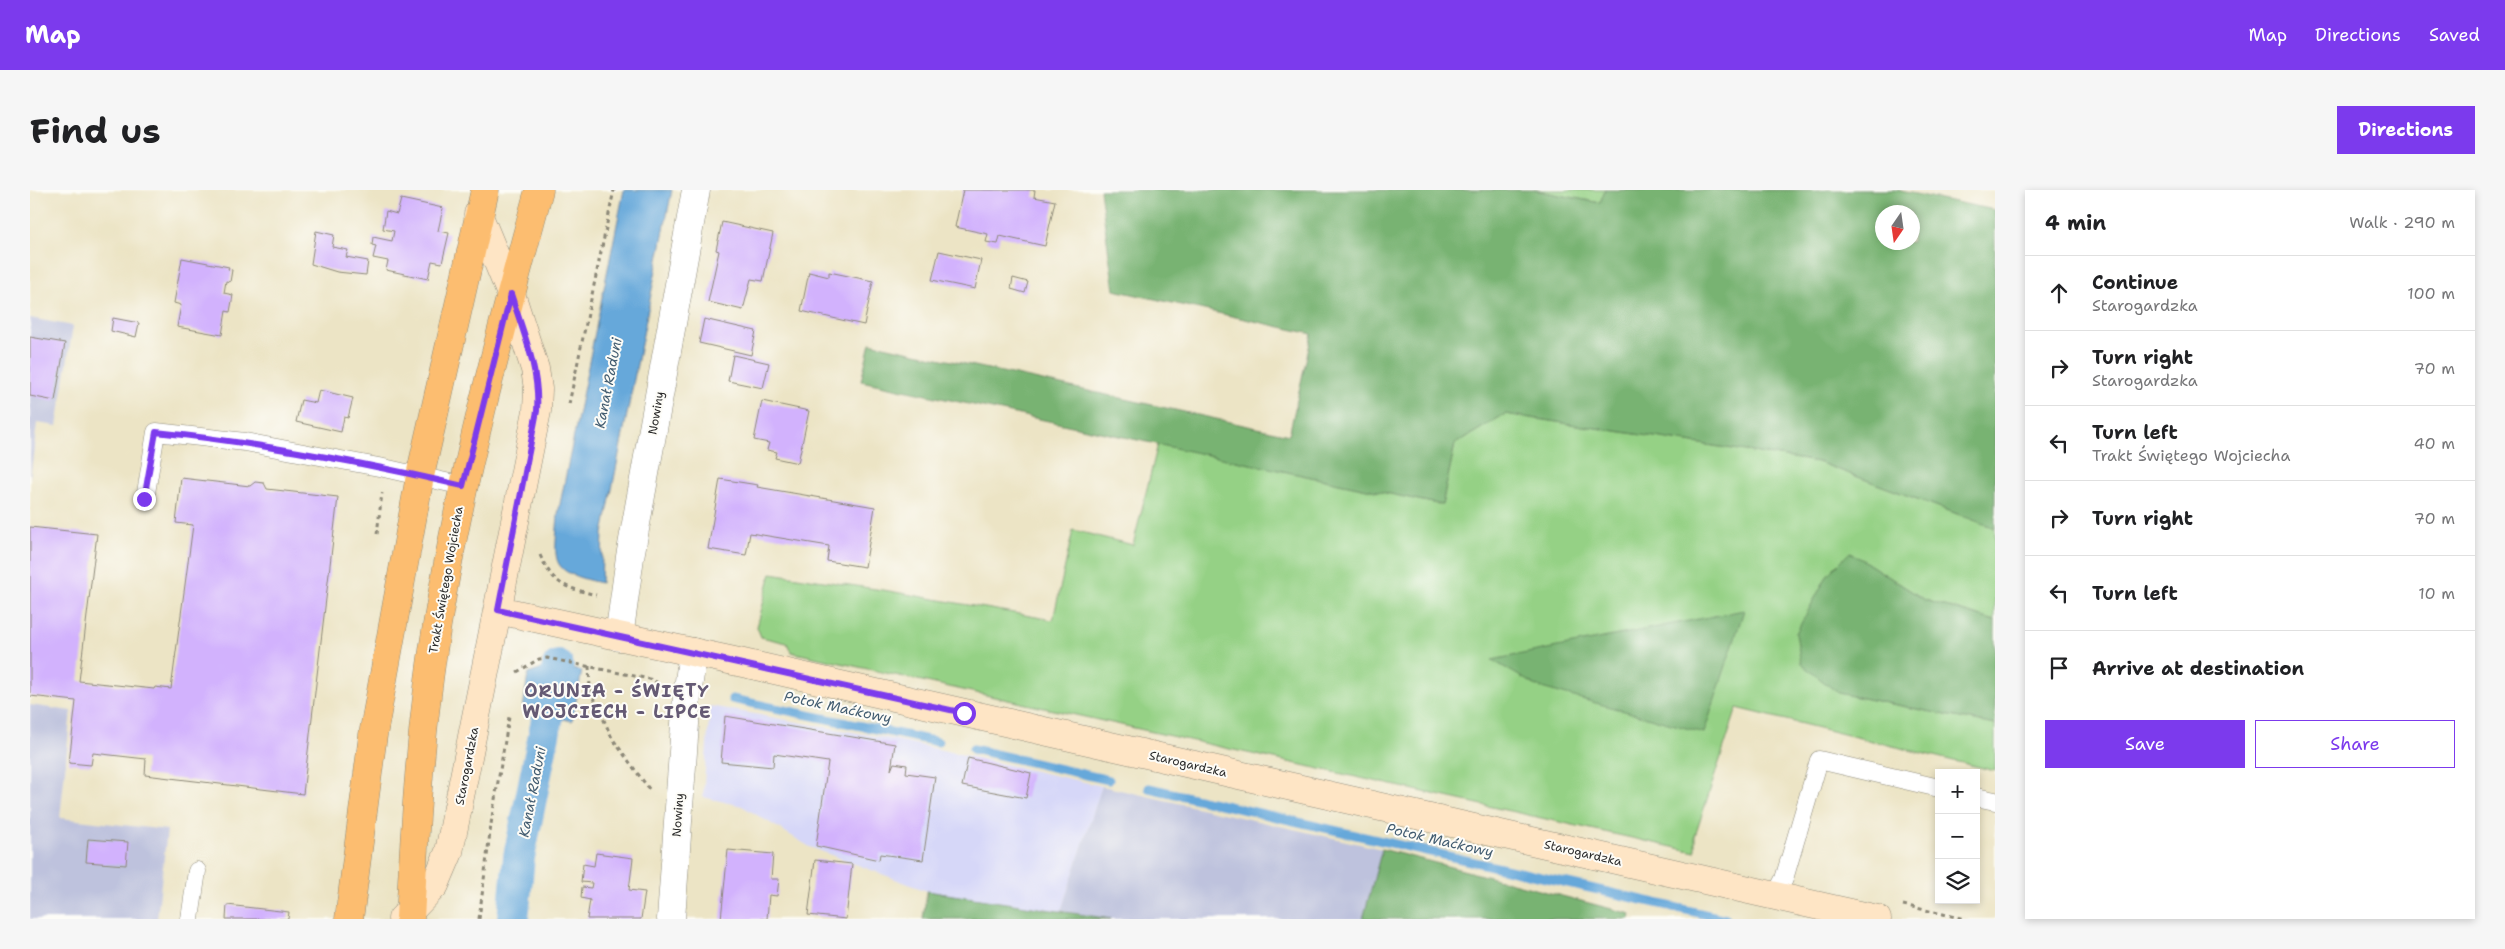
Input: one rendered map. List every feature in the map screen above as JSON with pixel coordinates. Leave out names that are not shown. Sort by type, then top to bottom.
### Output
[{"type":"main road","name":"Trakt Świętego Wojciecha","points":[[407,916],[418,777],[436,626],[463,486],[539,190]]},
{"type":"main road","name":"Starogardzka","points":[[407,916],[435,884],[449,852],[537,411],[538,389],[535,369],[482,202]]},
{"type":"main road","points":[[349,919],[373,734],[420,476],[482,202]]},
{"type":"main road","name":"Starogardzka","points":[[498,610],[693,652],[1877,919]]},
{"type":"street","name":"Nowiny","points":[[618,637],[630,557],[696,190]]},
{"type":"street","name":"Nowiny","points":[[671,919],[687,696],[693,652]]},
{"type":"lane","points":[[144,499],[156,432],[245,442],[463,486]]},
{"type":"lane","points":[[1775,896],[1784,878],[1819,760],[1935,787]]},
{"type":"lane","points":[[1980,798],[1995,801]]},
{"type":"lane","points":[[190,919],[197,871]]},
{"type":"path","points":[[568,409],[614,190]]},
{"type":"path","points":[[539,552],[547,570],[563,586],[603,596]]},
{"type":"path","points":[[515,682],[517,672],[539,659],[547,658],[654,680],[664,691]]},
{"type":"path","points":[[589,666],[590,690],[612,738],[652,793]]},
{"type":"path","points":[[478,919],[492,817],[510,711]]},
{"type":"shaded area","points":[[30,318],[73,326],[57,426],[37,423],[30,479]]},
{"type":"shaded area","points":[[30,705],[71,711],[60,818],[167,830],[157,919],[30,919]]},
{"type":"shaded area","points":[[710,706],[897,740],[1102,786],[1061,911],[927,891],[810,847],[742,806],[703,797]]},
{"type":"shaded area","points":[[1102,786],[1382,849],[1363,919],[1111,919],[1061,911]]},
{"type":"green space","points":[[1100,190],[1534,190],[1600,203],[1605,190],[1896,190],[1995,210],[1995,528],[1818,462],[1505,414],[1455,444],[1442,505],[861,381],[870,343],[1289,435],[1312,334],[1114,290]]},
{"type":"green space","points":[[1534,190],[1605,190],[1600,203]]},
{"type":"green space","points":[[1505,414],[1818,462],[1995,528],[1995,621],[1925,600],[1850,552],[1838,693],[1995,725],[1995,771],[1737,708],[1695,836],[1695,852],[791,652],[787,643],[761,637],[757,627],[771,573],[889,591],[1053,620],[1073,530],[1133,545],[1158,444],[1442,505],[1455,444]]},
{"type":"green space","points":[[1850,552],[1925,600],[1995,621],[1995,725],[1838,693],[1801,664],[1796,633],[1828,574]]},
{"type":"green space","points":[[1744,610],[1704,733],[1538,687],[1492,660]]},
{"type":"green space","points":[[1382,849],[1631,914],[1630,919],[1363,919]]},
{"type":"green space","points":[[927,891],[1111,919],[923,919]]},
{"type":"water","points":[[624,190],[672,190],[603,534],[601,583],[584,579],[563,569],[558,562],[556,544],[558,514]]},
{"type":"water","points":[[551,666],[582,671],[572,721],[523,709],[528,674]]},
{"type":"building","points":[[963,190],[1035,190],[1034,197],[1055,201],[1045,246],[1000,236],[998,244],[986,242],[988,234],[955,227]]},
{"type":"building","points":[[401,199],[443,208],[438,231],[449,233],[442,263],[432,261],[428,279],[386,270],[388,261],[373,258],[376,246],[372,245],[373,237],[392,241],[394,231],[383,229],[386,211],[397,214]]},
{"type":"building","points":[[722,222],[773,233],[763,281],[751,279],[743,310],[708,302],[719,251],[716,250]]},
{"type":"building","points":[[316,231],[334,235],[332,247],[348,250],[346,257],[368,261],[366,275],[337,272],[311,264]]},
{"type":"building","points":[[939,251],[981,260],[975,289],[932,280]]},
{"type":"building","points":[[182,258],[229,267],[228,269],[232,270],[230,282],[226,281],[224,293],[233,295],[230,312],[226,311],[222,335],[177,327],[181,305],[174,303]]},
{"type":"building","points":[[809,272],[829,277],[829,272],[873,281],[864,325],[801,311]]},
{"type":"building","points":[[1013,278],[1028,282],[1025,293],[1011,289]]},
{"type":"building","points":[[113,318],[139,323],[136,337],[111,331]]},
{"type":"building","points":[[704,319],[756,331],[751,355],[699,343]]},
{"type":"building","points":[[30,337],[65,343],[55,401],[30,396]]},
{"type":"building","points":[[733,355],[769,363],[763,388],[728,381]]},
{"type":"building","points":[[319,390],[353,398],[348,418],[344,417],[341,432],[296,422],[301,400],[316,403]]},
{"type":"building","points":[[762,401],[809,411],[798,463],[775,458],[777,452],[767,450],[769,443],[754,440]]},
{"type":"building","points":[[181,478],[250,486],[255,482],[264,483],[267,489],[338,497],[303,794],[145,775],[146,759],[93,753],[91,765],[69,763],[76,701],[30,696],[30,527],[97,534],[79,681],[171,689],[193,525],[176,523]]},
{"type":"building","points":[[720,479],[875,507],[865,567],[827,561],[829,546],[750,533],[746,555],[708,549]]},
{"type":"building","points":[[725,716],[895,744],[891,770],[894,763],[907,765],[906,773],[935,777],[923,860],[880,854],[879,860],[816,846],[828,762],[774,754],[773,767],[721,762]]},
{"type":"building","points":[[968,758],[1031,773],[1026,798],[962,786]]},
{"type":"building","points":[[88,839],[128,842],[126,865],[86,862]]},
{"type":"building","points":[[728,850],[773,854],[771,879],[779,879],[777,896],[769,895],[767,919],[721,919]]},
{"type":"building","points":[[596,853],[633,858],[629,890],[645,892],[641,919],[587,919],[590,900],[581,898],[582,887],[591,888],[592,883],[581,882],[583,864],[594,866]]},
{"type":"building","points":[[815,860],[852,864],[846,919],[808,915]]},
{"type":"building","points":[[227,905],[289,912],[288,919],[226,919]]},
{"type":"waterway","name":"Kanał Raduni","points":[[513,919],[519,857],[558,666]]},
{"type":"waterway","name":"Potok Maćkowy","points":[[732,699],[938,742]]},
{"type":"waterway","name":"Potok Maćkowy","points":[[973,749],[1109,780]]},
{"type":"waterway","name":"Potok Maćkowy","points":[[1149,788],[1726,919]]},
{"type":"district","name":"ORUNIA - ŚWIĘTY WOJCIECH - LIPCE","points":[[617,701]]},
{"type":"route","points":[[144,499],[156,432],[245,442],[384,468],[463,486],[511,294],[535,369],[538,389],[537,411],[498,610],[964,713]]}]
